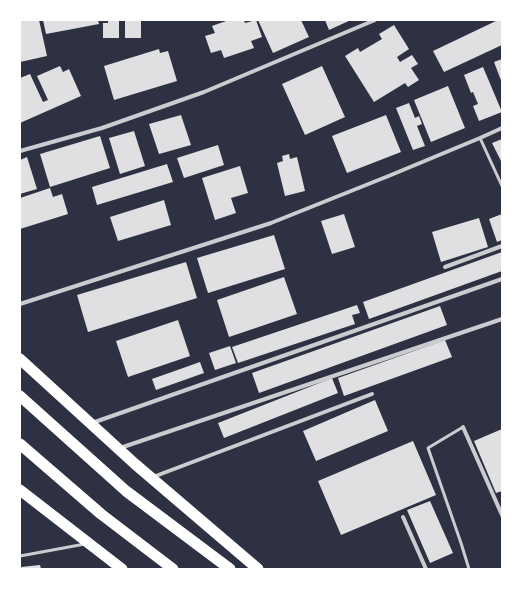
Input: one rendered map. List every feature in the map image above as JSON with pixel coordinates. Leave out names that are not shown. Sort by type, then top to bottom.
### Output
[{"type":"highway","points":[[20,359],[151,478],[258,569]]},
{"type":"highway","points":[[20,396],[126,491],[230,569]]},
{"type":"highway","points":[[20,444],[101,514],[173,569]]},
{"type":"highway","points":[[21,492],[122,569]]},
{"type":"street","points":[[20,151],[102,128],[204,92],[375,20]]},
{"type":"street","points":[[20,304],[271,224],[391,176],[502,128]]},
{"type":"street","points":[[445,267],[502,246]]},
{"type":"street","points":[[90,423],[502,279]]},
{"type":"street","points":[[118,448],[502,319]]},
{"type":"street","points":[[151,478],[372,394]]},
{"type":"street","points":[[463,427],[502,515]]},
{"type":"street","points":[[403,517],[426,569]]},
{"type":"lane","points":[[480,138],[502,186]]},
{"type":"lane","points":[[463,427],[428,448],[469,569]]},
{"type":"lane","points":[[20,556],[89,544]]},
{"type":"building","points":[[20,20],[39,20],[47,56],[20,62]]},
{"type":"building","points":[[43,20],[98,20],[99,24],[46,34]]},
{"type":"building","points":[[108,20],[122,20],[119,21],[119,38],[103,38],[103,23],[108,23]]},
{"type":"building","points":[[125,20],[141,20],[141,38],[125,38]]},
{"type":"building","points":[[229,20],[244,20],[245,23],[256,20],[262,37],[251,41],[254,48],[224,58],[221,50],[211,53],[205,36],[215,33],[212,26]]},
{"type":"building","points":[[258,20],[301,20],[309,37],[273,53]]},
{"type":"building","points":[[325,20],[351,20],[329,30]]},
{"type":"building","points":[[498,20],[502,20],[502,45],[444,72],[433,51]]},
{"type":"building","points":[[394,25],[409,49],[397,57],[400,62],[412,55],[418,64],[411,68],[419,80],[408,87],[405,83],[374,102],[345,56],[358,48],[360,52],[382,39],[379,34]]},
{"type":"building","points":[[159,49],[160,53],[168,51],[177,81],[114,100],[104,66]]},
{"type":"building","points":[[502,59],[502,83],[494,62]]},
{"type":"building","points":[[60,66],[63,72],[69,69],[81,96],[20,123],[20,78],[30,74],[43,102],[48,100],[37,76]]},
{"type":"building","points":[[322,66],[345,117],[305,135],[282,84]]},
{"type":"building","points":[[483,67],[502,112],[479,121],[473,106],[478,104],[473,92],[471,93],[464,75]]},
{"type":"building","points":[[448,86],[465,128],[431,142],[414,100]]},
{"type":"building","points":[[409,103],[415,118],[419,116],[422,124],[417,126],[425,146],[413,150],[396,108]]},
{"type":"building","points":[[181,115],[191,145],[159,154],[149,124]]},
{"type":"building","points":[[386,115],[401,152],[347,173],[332,136]]},
{"type":"building","points":[[134,131],[145,166],[120,174],[109,138]]},
{"type":"building","points":[[100,136],[110,168],[50,187],[40,154]]},
{"type":"building","points":[[502,139],[502,163],[492,143]]},
{"type":"building","points":[[218,145],[224,165],[184,178],[177,158]]},
{"type":"building","points":[[289,154],[290,159],[297,157],[305,191],[285,196],[277,163],[283,161],[282,156]]},
{"type":"building","points":[[27,157],[37,189],[20,194],[20,160]]},
{"type":"building","points":[[167,164],[173,182],[97,205],[92,187]]},
{"type":"building","points":[[240,166],[248,193],[231,198],[236,213],[215,220],[202,178]]},
{"type":"building","points":[[50,188],[53,197],[62,194],[68,214],[20,229],[20,198]]},
{"type":"building","points":[[164,200],[171,225],[118,241],[110,217]]},
{"type":"building","points":[[344,214],[355,247],[332,254],[321,221]]},
{"type":"building","points":[[502,214],[502,240],[497,242],[489,219]]},
{"type":"building","points":[[479,218],[488,247],[441,262],[432,232]]},
{"type":"building","points":[[274,235],[285,269],[208,293],[197,258]]},
{"type":"building","points":[[502,252],[502,271],[369,319],[363,302]]},
{"type":"building","points":[[186,262],[197,298],[88,332],[77,295]]},
{"type":"building","points":[[284,277],[297,314],[229,337],[217,300]]},
{"type":"building","points":[[357,305],[360,313],[352,315],[355,324],[238,363],[232,347]]},
{"type":"building","points":[[440,306],[447,325],[259,393],[252,373]]},
{"type":"building","points":[[178,320],[190,356],[128,377],[116,341]]},
{"type":"building","points":[[445,340],[452,357],[344,396],[338,378]]},
{"type":"building","points":[[230,346],[236,363],[215,370],[209,353]]},
{"type":"building","points":[[200,362],[204,373],[156,390],[152,379]]},
{"type":"building","points":[[332,378],[338,393],[224,438],[218,423]]},
{"type":"building","points":[[375,400],[388,431],[316,461],[303,431]]},
{"type":"building","points":[[502,429],[502,491],[496,493],[474,441]]},
{"type":"building","points":[[413,441],[436,495],[341,535],[318,481]]},
{"type":"building","points":[[430,501],[453,553],[430,563],[407,510]]},
{"type":"building","points":[[40,565],[41,569],[22,569],[21,567]]}]
